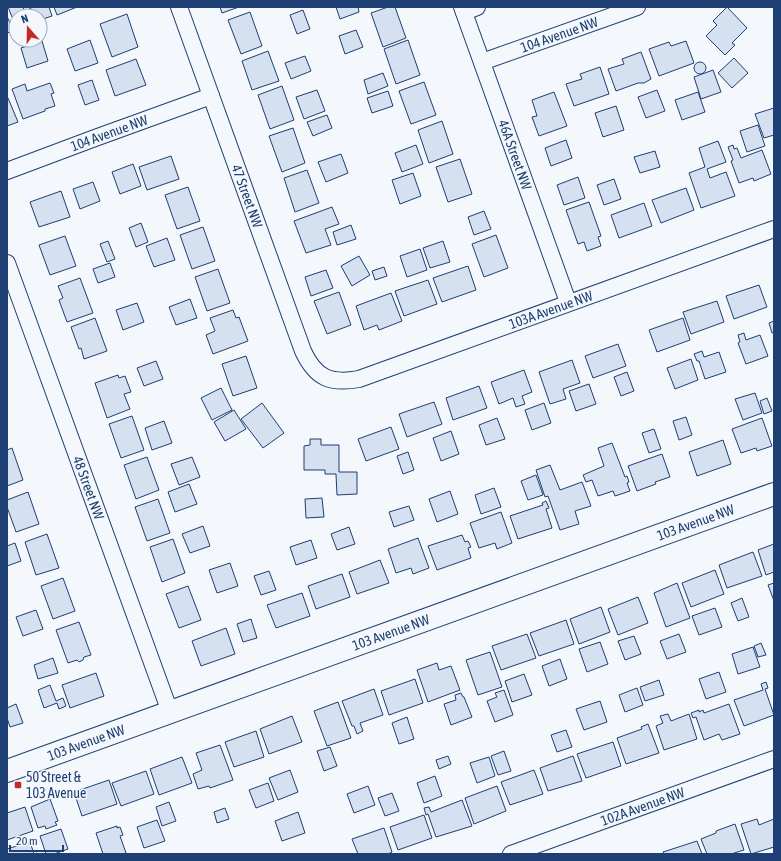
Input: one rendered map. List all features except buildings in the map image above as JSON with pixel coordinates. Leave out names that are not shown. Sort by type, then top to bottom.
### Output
[{"type":"street","name":"47 Street NW","points":[[179,7],[303,351],[311,366],[318,373],[327,378]]},
{"type":"street","name":"104 Avenue NW","points":[[482,62],[637,7]]},
{"type":"street","name":"46A Street NW","points":[[468,9],[482,62],[568,302]]},
{"type":"street","name":"104 Avenue NW","points":[[7,171],[211,96]]},
{"type":"street","name":"103A Avenue NW","points":[[327,378],[337,382],[359,379],[774,228]]},
{"type":"street","name":"48 Street NW","points":[[7,263],[170,712]]},
{"type":"street","name":"103 Avenue NW","points":[[7,771],[774,494]]},
{"type":"street","name":"102A Avenue NW","points":[[511,854],[774,759]]},
{"type":"place","name":"50 Street & 103 Avenue","points":[[18,785]]}]
